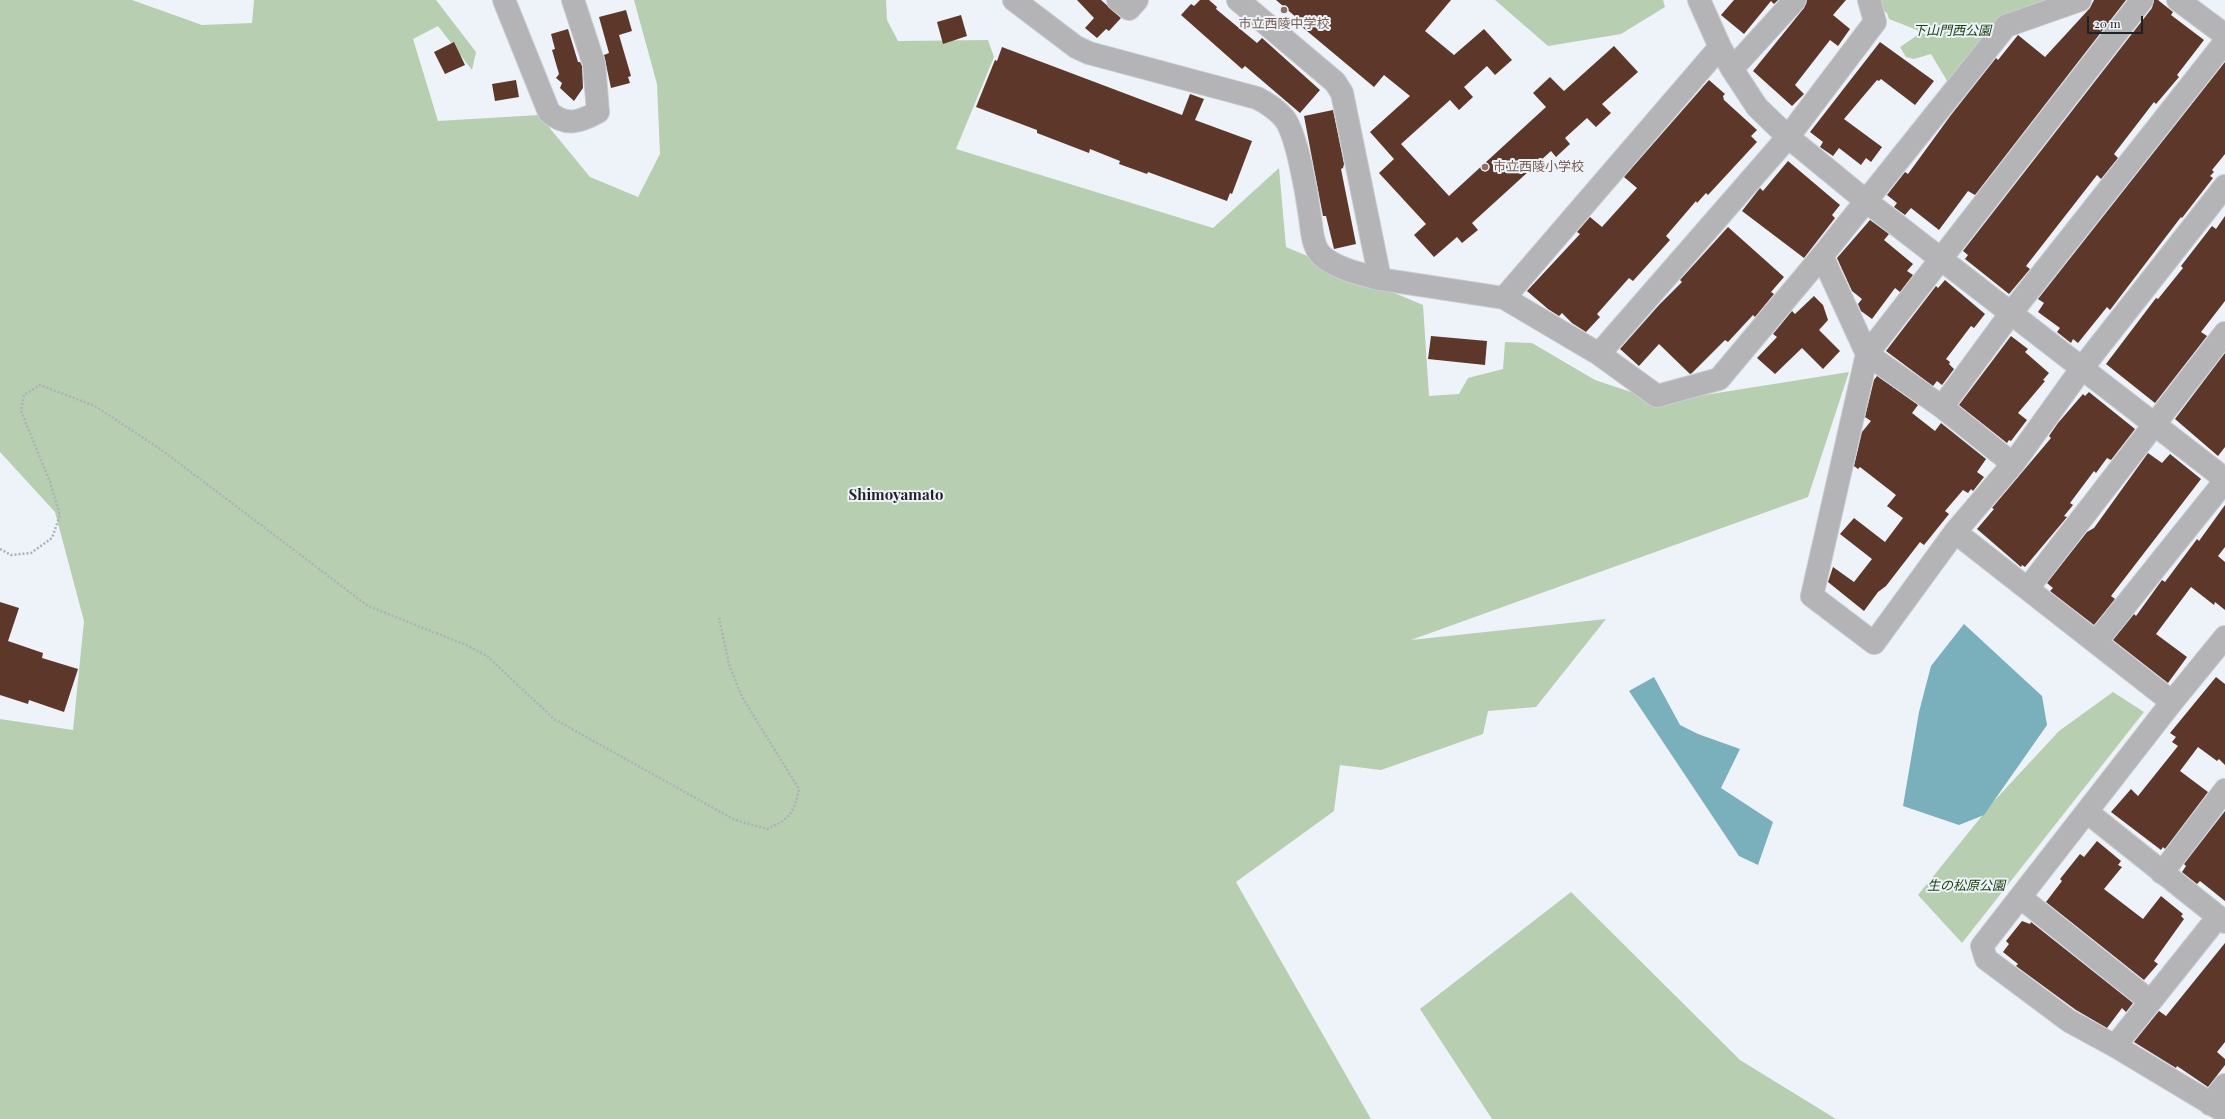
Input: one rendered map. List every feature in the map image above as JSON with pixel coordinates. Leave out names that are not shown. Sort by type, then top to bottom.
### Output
[{"type":"street","points":[[504,0],[549,112],[558,119],[580,122],[598,112],[598,94],[594,64],[573,0]]},
{"type":"street","points":[[1014,0],[1076,47],[1089,53],[1257,98],[1272,106],[1284,118],[1291,130],[1308,203],[1314,242],[1321,254],[1336,264],[1380,279],[1504,298],[1599,354],[1657,396],[1719,379],[1822,256],[2006,26],[2080,0]]},
{"type":"street","points":[[1118,0],[1129,9],[1137,0]]},
{"type":"street","points":[[1238,0],[1335,82],[1342,93],[1380,279]]},
{"type":"street","points":[[1699,0],[1720,47],[1732,69],[1757,107],[1788,137],[1866,201],[2225,480],[2096,642]]},
{"type":"street","points":[[1732,69],[1796,0]]},
{"type":"street","points":[[1599,354],[1788,137],[1875,22],[1869,0]]},
{"type":"street","points":[[2142,0],[1940,258],[1867,354],[1812,596],[1874,642],[1955,532],[2013,464],[2082,368],[2225,186]]},
{"type":"street","points":[[2178,0],[2225,35]]},
{"type":"street","points":[[1942,407],[2011,313],[2225,42]]},
{"type":"street","points":[[1504,298],[1720,47]]},
{"type":"street","points":[[1822,256],[1867,354],[1942,407],[2013,464]]},
{"type":"street","points":[[2028,588],[2153,423],[2225,333]]},
{"type":"street","points":[[1955,532],[2172,702]]},
{"type":"street","points":[[2225,638],[2172,702],[1982,946],[1986,959],[2069,1021],[2115,1046],[2218,1108],[2225,1085]]},
{"type":"street","points":[[2162,873],[2225,790]]},
{"type":"street","points":[[2087,812],[2221,919],[2150,1001],[2115,1046]]},
{"type":"street","points":[[2020,897],[2150,1001]]},
{"type":"path","points":[[0,549],[11,555],[31,553],[52,538],[60,515],[50,482],[21,411],[24,395],[40,385],[95,406],[163,451],[368,606],[466,645],[487,656],[554,718],[735,820],[767,829],[783,822],[795,810],[799,789],[742,697],[729,664],[719,618]]},
{"type":"green space","points":[[0,0],[132,0],[202,25],[252,23],[254,0],[436,0],[476,52],[472,70],[438,26],[413,39],[438,121],[539,115],[590,177],[638,197],[660,154],[657,84],[634,0],[886,0],[887,20],[898,41],[988,40],[994,57],[956,149],[1213,228],[1279,168],[1286,247],[1423,305],[1429,396],[1459,394],[1468,378],[1503,369],[1505,342],[1532,343],[1595,380],[1661,402],[1849,372],[1808,497],[1411,640],[1606,619],[1536,707],[1488,711],[1483,734],[1381,770],[1340,765],[1334,811],[1236,882],[1371,1119],[0,1119],[0,719],[73,730],[84,621],[55,512],[0,452]]},
{"type":"green space","points":[[1495,0],[1663,0],[1665,7],[1621,34],[1548,46]]},
{"type":"green space","name":"下山門西公園","points":[[1879,0],[2065,0],[2054,3],[1949,84],[1931,54],[1914,59],[1906,57],[1900,47],[1919,34],[1917,30],[1889,19],[1887,13],[1882,10]]},
{"type":"green space","name":"生の松原公園","points":[[2113,692],[2144,712],[1962,943],[1918,895],[1994,801],[2059,731]]},
{"type":"green space","points":[[1571,892],[1740,1060],[1836,1119],[1492,1119],[1420,1009]]},
{"type":"water","points":[[1964,624],[2042,696],[2047,725],[1984,815],[1959,825],[1903,806],[1919,712],[1931,666]]},
{"type":"water","points":[[1654,677],[1680,725],[1698,734],[1740,749],[1721,788],[1773,822],[1758,865],[1739,856],[1629,691]]},
{"type":"building","points":[[1077,0],[1101,0],[1121,18],[1109,31],[1106,29],[1097,38],[1085,28],[1094,18]]},
{"type":"building","points":[[1200,0],[1209,0],[1217,7],[1216,9],[1257,43],[1262,38],[1320,90],[1300,113],[1245,66],[1242,69],[1181,15],[1191,4],[1194,6]]},
{"type":"building","points":[[1276,0],[1451,0],[1425,31],[1454,55],[1484,29],[1512,60],[1495,75],[1487,66],[1464,87],[1473,97],[1459,110],[1450,100],[1401,144],[1449,196],[1546,107],[1533,93],[1550,77],[1564,91],[1614,46],[1638,72],[1602,104],[1611,113],[1596,127],[1587,118],[1565,138],[1570,144],[1556,157],[1551,151],[1472,223],[1478,230],[1462,243],[1457,237],[1434,257],[1414,235],[1426,224],[1379,173],[1394,159],[1370,132],[1410,96],[1384,75],[1374,87],[1295,21],[1297,18]]},
{"type":"building","points":[[1734,0],[1778,0],[1774,4],[1771,1],[1744,34],[1721,15]]},
{"type":"building","points":[[1807,0],[1846,0],[1833,15],[1850,29],[1838,46],[1830,40],[1795,85],[1804,94],[1792,106],[1753,71],[1804,8]]},
{"type":"building","points":[[2094,0],[2126,0],[1975,195],[1968,191],[1939,230],[1911,208],[1905,215],[1894,207],[1897,203],[1887,195],[1905,172],[1908,174],[1951,115],[1996,58],[1998,60],[2018,35],[2045,57],[2090,8]]},
{"type":"building","points":[[2154,0],[2158,0],[2173,12],[2171,15],[2204,40],[2177,75],[2179,77],[2156,104],[2154,102],[2114,154],[2118,158],[2101,179],[2097,175],[2026,266],[2030,269],[2009,294],[1965,259],[1968,255],[1963,251],[2152,8]]},
{"type":"building","points":[[626,10],[632,31],[619,35],[631,76],[628,77],[630,83],[611,88],[604,55],[609,53],[599,17]]},
{"type":"building","points":[[961,15],[967,36],[943,44],[937,22]]},
{"type":"building","points":[[568,29],[578,62],[580,62],[582,66],[583,88],[574,101],[560,88],[562,83],[556,78],[559,74],[552,50],[555,49],[551,34]]},
{"type":"building","points":[[454,42],[465,65],[445,74],[434,52]]},
{"type":"building","points":[[1880,42],[1934,81],[1915,105],[1881,79],[1879,81],[1877,80],[1844,119],[1882,147],[1871,162],[1866,158],[1861,165],[1839,148],[1833,156],[1820,147],[1823,142],[1810,132]]},
{"type":"building","points":[[1002,47],[1182,115],[1190,94],[1204,99],[1195,120],[1252,141],[1232,194],[1230,193],[1227,201],[1148,172],[1147,174],[1119,164],[1120,161],[1090,149],[1089,153],[1037,133],[1037,130],[976,107],[995,60],[997,61]]},
{"type":"building","points":[[2225,62],[2225,154],[2212,170],[2214,172],[2210,176],[2213,178],[2182,218],[2181,217],[2110,310],[2107,307],[2078,343],[2073,339],[2071,343],[2057,332],[2060,328],[2038,312],[2044,303],[2038,299]]},
{"type":"building","points":[[516,80],[519,97],[495,101],[492,84]]},
{"type":"building","points":[[1709,80],[1725,94],[1723,96],[1724,100],[1757,130],[1751,136],[1757,142],[1708,195],[1706,193],[1697,203],[1696,201],[1666,236],[1670,240],[1633,281],[1629,278],[1597,314],[1600,317],[1586,332],[1572,323],[1562,313],[1559,316],[1548,309],[1527,291],[1580,234],[1577,232],[1590,217],[1602,227],[1637,188],[1624,177]]},
{"type":"building","points":[[1333,110],[1344,164],[1343,168],[1341,169],[1356,244],[1334,249],[1326,216],[1323,216],[1304,116]]},
{"type":"building","points":[[1788,161],[1840,205],[1832,215],[1835,218],[1804,258],[1742,211],[1760,188],[1763,191]]},
{"type":"building","points":[[2225,216],[2225,301],[2201,332],[2207,336],[2155,403],[2106,364],[2156,298],[2158,299],[2183,268],[2181,266],[2212,226],[2216,229]]},
{"type":"building","points":[[1870,220],[1889,234],[1884,240],[1913,264],[1907,271],[1913,275],[1900,292],[1895,288],[1872,319],[1861,311],[1858,304],[1862,299],[1852,291],[1837,258]]},
{"type":"building","points":[[1728,227],[1784,277],[1771,292],[1774,294],[1755,317],[1753,315],[1728,342],[1725,340],[1692,373],[1690,374],[1659,344],[1639,366],[1620,349],[1659,305],[1682,282],[1680,280]]},
{"type":"building","points":[[1945,280],[1985,314],[1974,328],[1971,326],[1946,359],[1950,362],[1949,364],[1954,369],[1942,385],[1937,381],[1933,386],[1886,351],[1936,286],[1938,288]]},
{"type":"building","points":[[1814,296],[1823,305],[1828,320],[1819,330],[1840,351],[1823,369],[1802,348],[1775,374],[1757,358],[1777,337],[1773,334],[1792,311],[1795,314]]},
{"type":"building","points":[[1431,336],[1487,341],[1485,365],[1428,359]]},
{"type":"building","points":[[2011,336],[2028,349],[2025,352],[2049,373],[2043,380],[2045,381],[2018,413],[2027,420],[2011,441],[2009,440],[2007,443],[1959,405]]},
{"type":"building","points":[[2225,353],[2225,447],[2218,456],[2175,419]]},
{"type":"building","points":[[1877,376],[1918,405],[1912,413],[1935,431],[1941,423],[1986,459],[1977,472],[1984,477],[1973,491],[1971,489],[1968,493],[1963,490],[1945,511],[1949,514],[1924,545],[1920,542],[1886,586],[1878,592],[1864,611],[1828,582],[1833,567],[1854,582],[1872,559],[1840,534],[1854,518],[1885,542],[1903,518],[1887,506],[1896,495],[1860,467],[1858,469],[1854,466],[1862,432],[1871,421],[1865,417],[1874,380]]},
{"type":"building","points":[[2089,392],[2135,429],[2111,460],[2107,458],[2096,473],[2094,471],[2070,503],[2073,505],[2064,516],[2067,517],[2025,567],[2022,565],[2021,567],[1977,529],[1994,509],[1992,508],[2051,438],[2049,436],[2058,423],[2083,394],[2085,396]]},
{"type":"building","points":[[2148,453],[2162,463],[2170,454],[2201,479],[2111,596],[2115,599],[2094,625],[2050,591],[2053,588],[2047,583],[2087,532],[2094,528]]},
{"type":"building","points":[[2225,505],[2225,547],[2218,556],[2225,562],[2225,610],[2215,602],[2214,605],[2191,587],[2156,634],[2187,657],[2168,683],[2113,640],[2134,614],[2136,616],[2162,580],[2165,582],[2197,539],[2199,541]]},
{"type":"building","points":[[0,602],[19,608],[8,641],[43,653],[42,658],[78,669],[64,712],[29,700],[28,704],[0,695]]},
{"type":"building","points":[[2216,677],[2225,684],[2225,765],[2219,759],[2217,761],[2198,747],[2180,771],[2208,792],[2165,849],[2163,847],[2161,850],[2111,812],[2131,789],[2138,796],[2178,746],[2172,742],[2176,737],[2170,733]]},
{"type":"building","points":[[2225,811],[2225,901],[2200,881],[2197,884],[2182,872],[2186,866],[2184,864]]},
{"type":"building","points":[[2097,841],[2121,861],[2118,865],[2122,867],[2104,889],[2143,919],[2161,896],[2183,914],[2181,916],[2184,919],[2154,961],[2158,964],[2144,980],[2046,902],[2062,881],[2060,879],[2080,854],[2084,857]]},
{"type":"building","points":[[2022,921],[2030,924],[2031,922],[2133,1003],[2126,1012],[2122,1008],[2107,1028],[2076,1010],[2016,966],[2018,964],[2003,952],[2009,944],[2006,941]]},
{"type":"building","points":[[2225,943],[2225,1042],[2217,1052],[2225,1059],[2225,1065],[2208,1087],[2177,1066],[2176,1068],[2134,1042],[2159,1011],[2166,1016]]},
{"type":"place","name":"市立西陵中学校","points":[[1284,10]]},
{"type":"place","name":"市立西陵小学校","points":[[1485,167]]},
{"type":"district","name":"Shimoyamato","points":[[896,495]]}]
